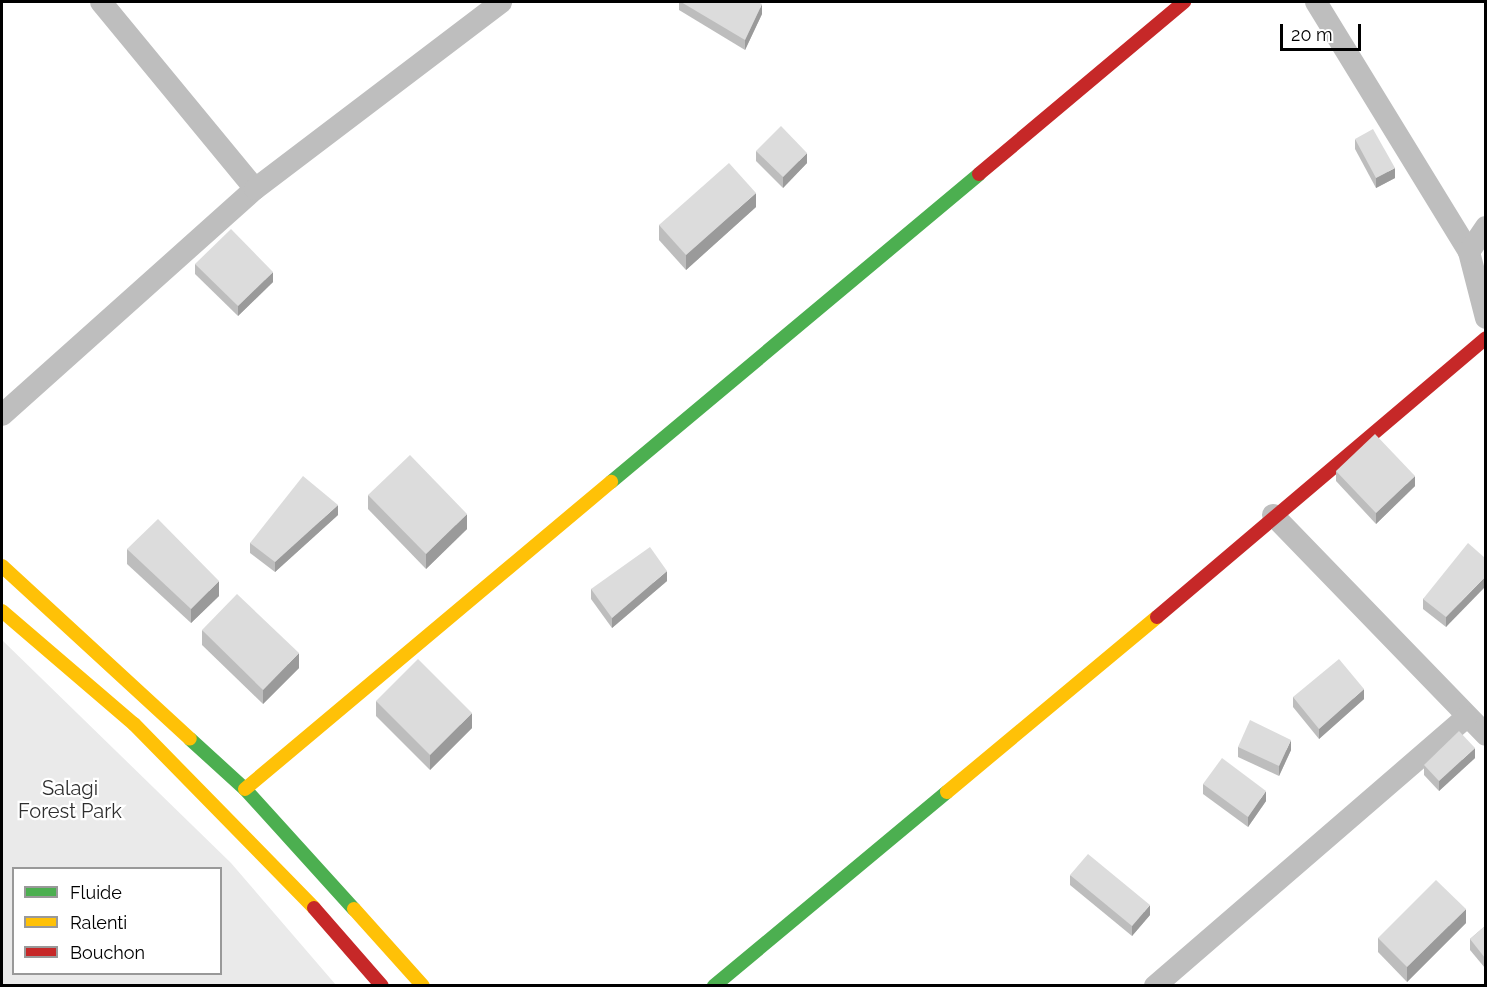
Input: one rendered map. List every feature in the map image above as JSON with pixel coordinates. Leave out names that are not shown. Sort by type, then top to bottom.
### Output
[{"type":"street","points":[[101,2],[255,189]]},
{"type":"street","points":[[2,415],[255,189],[501,2]]},
{"type":"street","points":[[245,789],[1184,2]]},
{"type":"street","points":[[1316,2],[1469,252],[1485,318]]},
{"type":"street","points":[[1469,252],[1485,227]]},
{"type":"street","points":[[714,986],[1273,514],[1481,347],[1485,338]]},
{"type":"street","points":[[1273,514],[1466,718],[1485,735]]},
{"type":"street","points":[[2,566],[245,789],[423,986]]},
{"type":"street","points":[[2,611],[134,724],[325,919],[382,986]]},
{"type":"street","points":[[1155,986],[1466,718]]},
{"type":"green space","name":"Salagi Forest Park","points":[[2,640],[231,863],[336,985],[2,985]]},
{"type":"building","points":[[681,2],[758,2],[762,4],[745,40]]},
{"type":"building","points":[[781,126],[807,153],[783,177],[756,151]]},
{"type":"building","points":[[1373,129],[1395,168],[1376,178],[1355,139]]},
{"type":"building","points":[[729,163],[756,193],[686,255],[659,225]]},
{"type":"building","points":[[231,229],[273,272],[238,306],[195,264]]},
{"type":"building","points":[[1375,434],[1415,476],[1376,513],[1336,471]]},
{"type":"building","points":[[410,455],[467,514],[426,554],[368,495]]},
{"type":"building","points":[[303,476],[338,505],[275,562],[250,543]]},
{"type":"building","points":[[158,519],[219,581],[191,609],[127,549]]},
{"type":"building","points":[[1468,543],[1485,558],[1485,577],[1446,617],[1423,599]]},
{"type":"building","points":[[650,547],[667,571],[612,618],[591,589]]},
{"type":"building","points":[[237,594],[299,653],[263,690],[202,630]]},
{"type":"building","points":[[418,659],[472,713],[430,755],[376,701]]},
{"type":"building","points":[[1339,659],[1364,689],[1319,729],[1293,697]]},
{"type":"building","points":[[1250,720],[1291,740],[1279,766],[1238,747]]},
{"type":"building","points":[[1459,731],[1475,748],[1439,781],[1424,765]]},
{"type":"building","points":[[1222,758],[1266,791],[1248,817],[1203,784]]},
{"type":"building","points":[[1088,854],[1150,905],[1132,926],[1070,875]]},
{"type":"building","points":[[1436,880],[1466,909],[1407,967],[1378,938]]},
{"type":"building","points":[[1485,926],[1485,958],[1470,939]]},
{"type":"traffic: fast","points":[[611,482],[979,174]]},
{"type":"traffic: fast","points":[[190,739],[245,789],[354,909]]},
{"type":"traffic: fast","points":[[714,986],[947,792]]},
{"type":"traffic: slow","points":[[245,789],[611,482]]},
{"type":"traffic: slow","points":[[2,566],[190,739]]},
{"type":"traffic: slow","points":[[2,611],[134,724],[314,908]]},
{"type":"traffic: slow","points":[[947,792],[1157,617]]},
{"type":"traffic: slow","points":[[354,909],[423,986]]},
{"type":"traffic: jam","points":[[979,174],[1184,2]]},
{"type":"traffic: jam","points":[[1157,617],[1486,338]]},
{"type":"traffic: jam","points":[[314,908],[382,986]]}]
